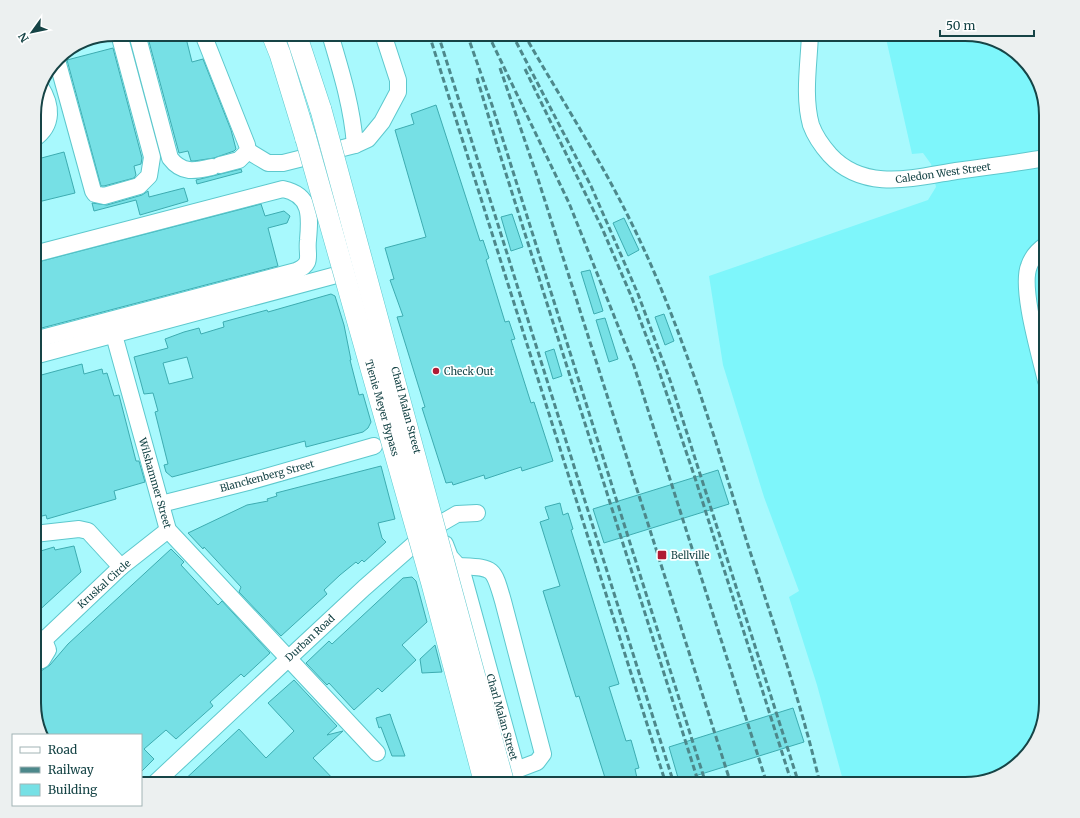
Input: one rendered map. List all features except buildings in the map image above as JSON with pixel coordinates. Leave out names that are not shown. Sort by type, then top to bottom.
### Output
[{"type":"main road","name":"Tienie Meyer Bypass","points":[[275,41],[313,160],[483,777]]},
{"type":"main road","name":"Tienie Meyer Bypass","points":[[298,41],[321,110],[510,777]]},
{"type":"street","points":[[59,67],[92,191],[95,194],[104,196],[139,186],[149,176],[152,157],[121,41]]},
{"type":"street","points":[[139,41],[170,158],[178,167],[190,171],[216,166],[238,160],[248,151]]},
{"type":"street","points":[[206,41],[248,151],[268,163],[283,163],[363,142],[373,134],[393,105],[398,92],[398,80],[385,41]]},
{"type":"street","points":[[332,41],[345,80],[353,123],[355,144]]},
{"type":"street","name":"Caledon West Street","points":[[810,41],[808,110],[814,132],[825,149],[845,168],[859,175],[872,179],[898,180],[1039,159]]},
{"type":"street","points":[[41,133],[47,127],[49,120],[48,102],[44,95]]},
{"type":"street","points":[[41,252],[283,190],[292,191],[302,199],[310,216],[308,261],[304,267],[296,271],[41,338]]},
{"type":"street","points":[[1039,251],[1034,256],[1028,266],[1027,286],[1039,346]]},
{"type":"street","name":"Charl Malan Street","points":[[41,354],[351,271],[368,267],[438,524],[450,557],[458,566],[463,575],[510,777],[489,777],[485,775],[351,271]]},
{"type":"street","name":"Wilshammer Street","points":[[114,335],[168,530],[377,753]]},
{"type":"street","name":"Blanckenberg Street","points":[[161,504],[248,482],[374,446]]},
{"type":"street","name":"Durban Road","points":[[162,777],[421,538],[438,524],[457,514],[477,513]]},
{"type":"street","points":[[41,533],[84,529],[90,533],[121,567]]},
{"type":"street","name":"Kruskal Circle","points":[[41,636],[121,567],[168,530]]},
{"type":"street","points":[[458,566],[486,568],[496,577],[543,754],[537,762],[510,777]]},
{"type":"street","name":"Kruskal Circle","points":[[41,640],[47,646],[47,654],[41,660]]},
{"type":"shaded area","points":[[887,41],[965,41],[989,45],[1010,56],[1027,74],[1036,96],[1039,115],[1038,718],[1027,744],[1014,759],[998,769],[980,776],[842,777],[817,685],[789,597],[799,591],[764,497],[723,365],[709,276],[928,200],[936,187],[931,164],[923,153],[912,154]]},
{"type":"railway","points":[[431,41],[664,777]]},
{"type":"railway","points":[[440,41],[672,777]]},
{"type":"railway","points":[[469,41],[492,105],[704,777]]},
{"type":"railway","points":[[491,41],[569,203],[634,366],[765,777]]},
{"type":"railway","points":[[516,41],[591,186],[638,294],[671,383],[797,777]]},
{"type":"railway","points":[[528,41],[590,146],[627,214],[646,253],[679,333],[776,630],[804,722],[818,777]]},
{"type":"railway","points":[[500,68],[538,179],[729,777]]},
{"type":"railway","points":[[525,69],[602,228],[632,298],[657,365],[696,481],[790,777]]},
{"type":"railway","points":[[477,78],[697,777]]},
{"type":"place","name":"Check Out","points":[[436,371]]},
{"type":"place","name":"Bellville","points":[[662,555]]}]
